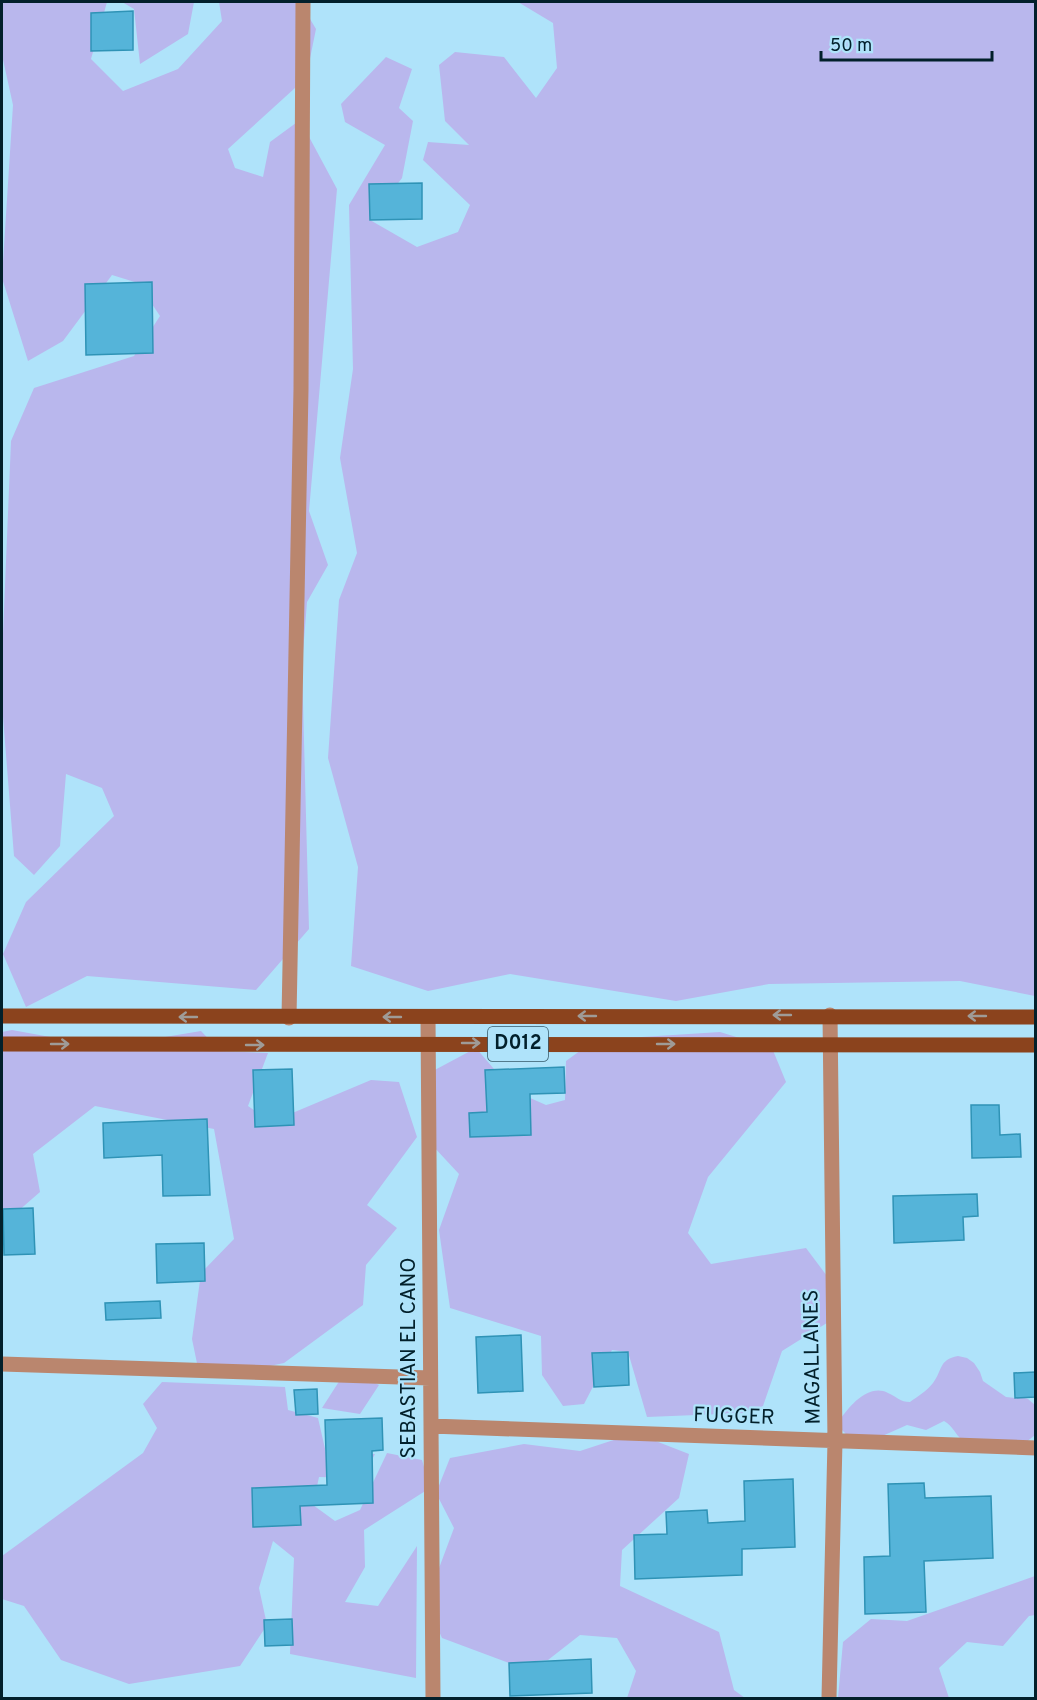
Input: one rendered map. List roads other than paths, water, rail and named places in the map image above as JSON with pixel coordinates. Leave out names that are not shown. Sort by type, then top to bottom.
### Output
[{"type":"main road","name":"D012","points":[[2,1016],[289,1018],[830,1015],[1035,1017]]},
{"type":"main road","name":"D012","points":[[2,1044],[428,1043],[1035,1046]]},
{"type":"street","points":[[289,1018],[301,389],[303,2]]},
{"type":"street","name":"MAGALLANES","points":[[829,1698],[835,1441],[830,1015]]},
{"type":"street","name":"SEBASTIAN EL CANO","points":[[428,1017],[433,1698]]},
{"type":"street","points":[[2,1364],[430,1378]]},
{"type":"street","name":"FUGGER","points":[[431,1426],[1035,1448]]}]
